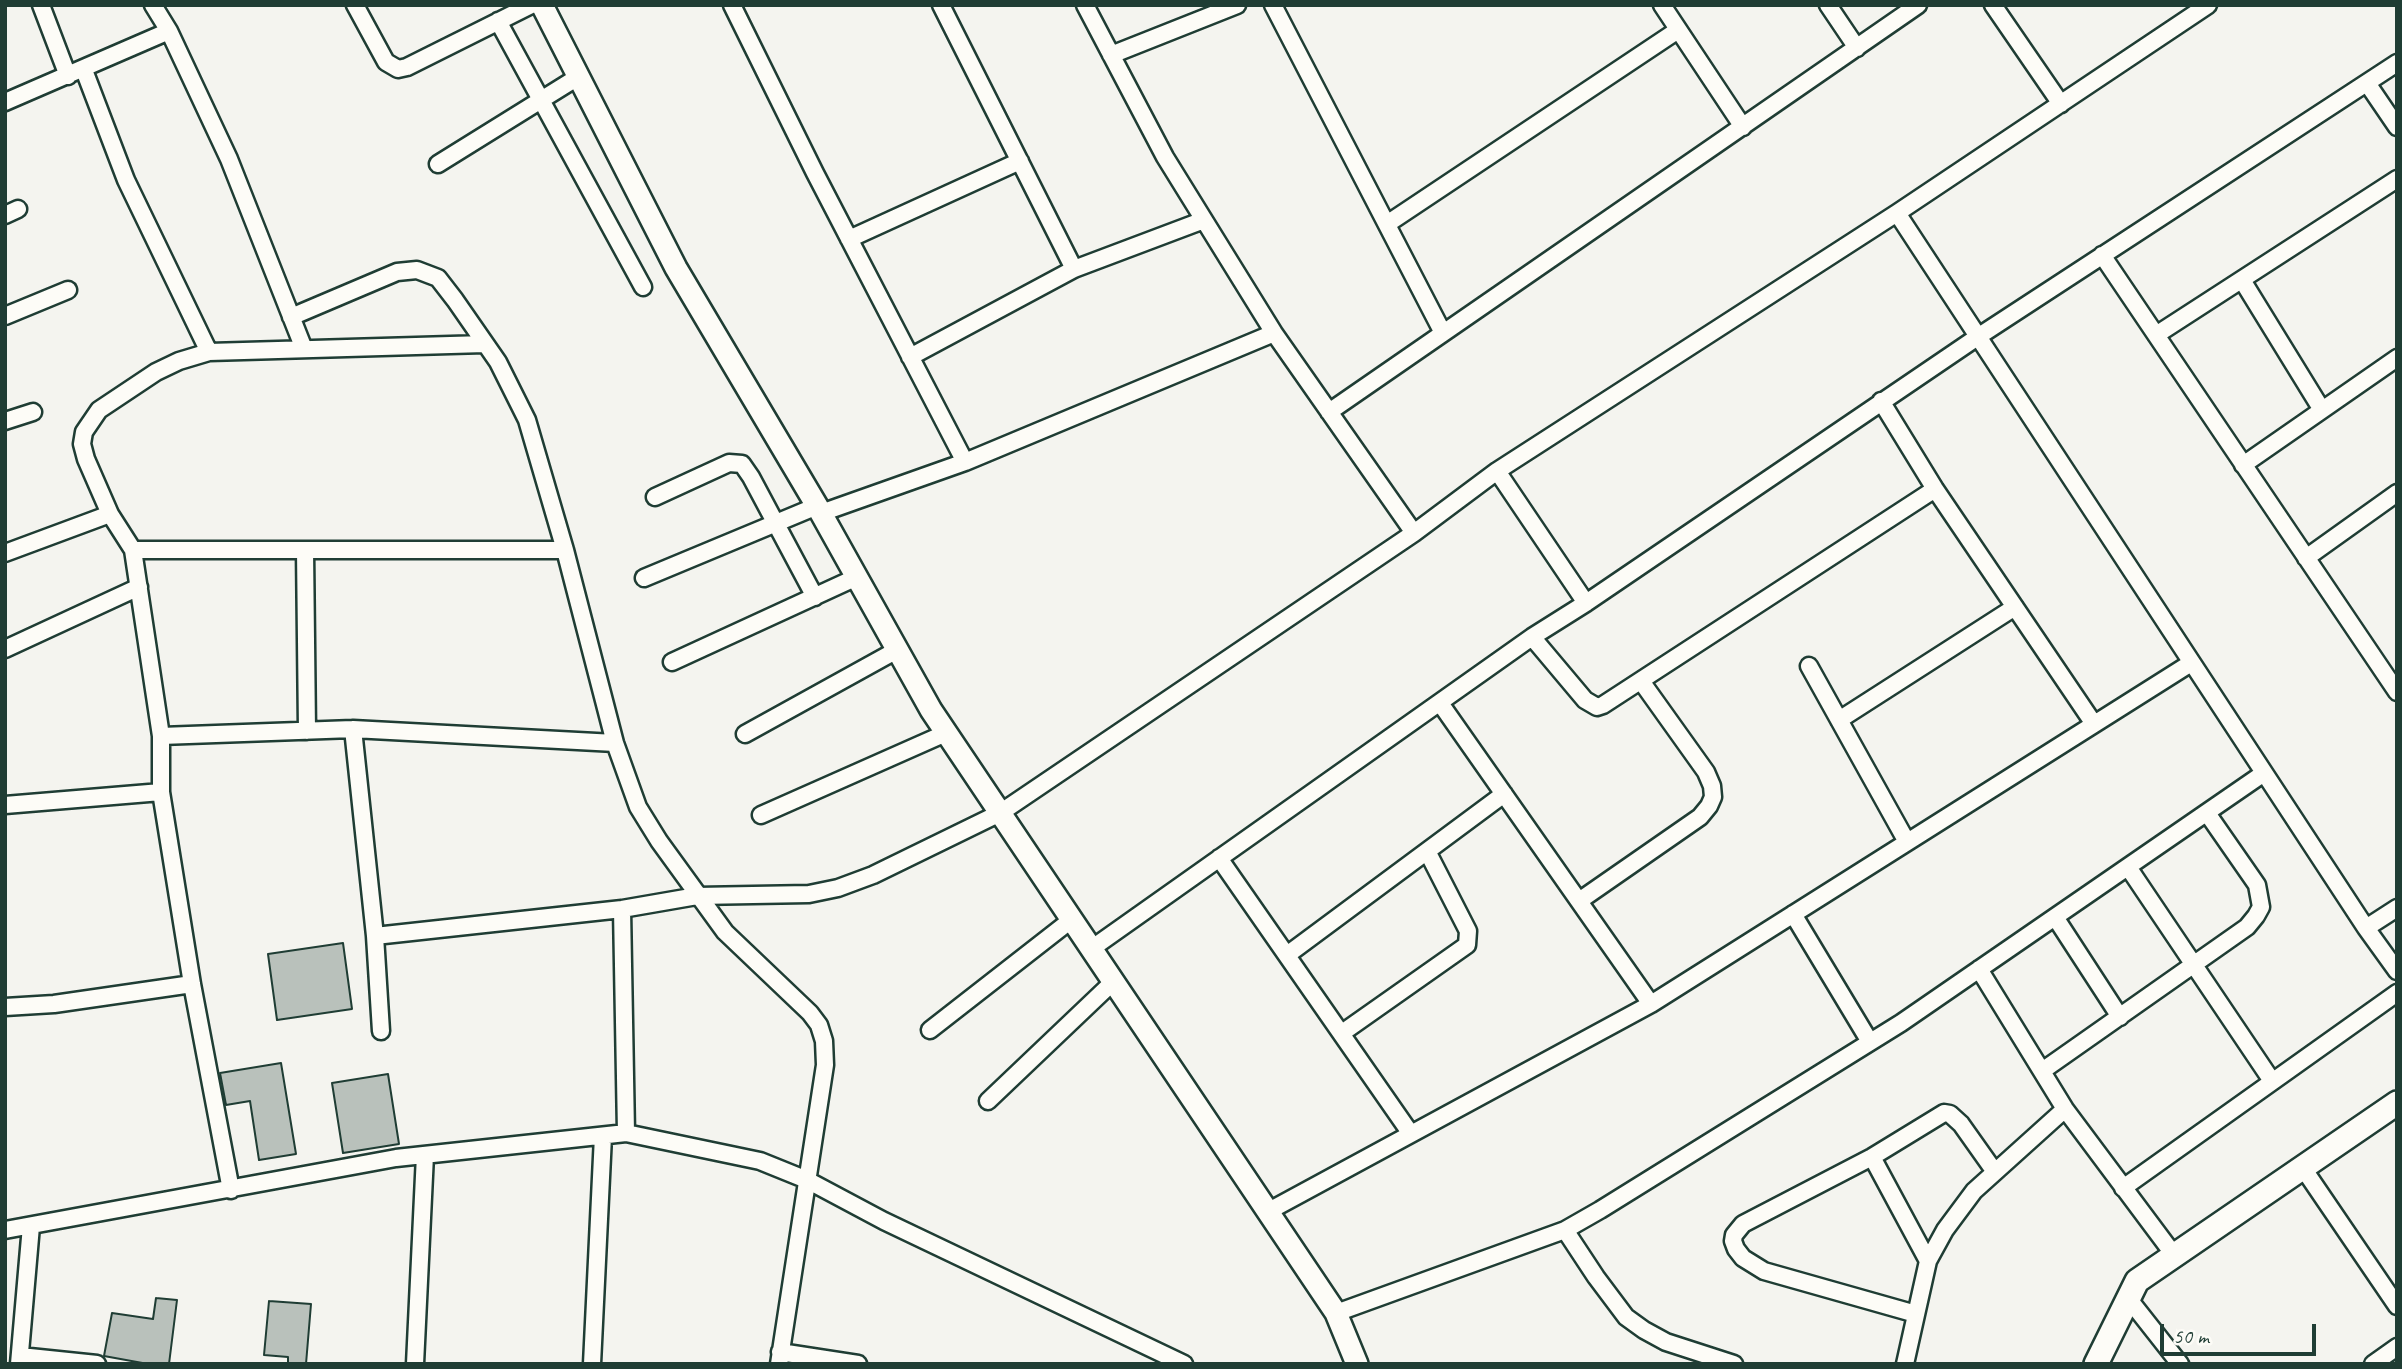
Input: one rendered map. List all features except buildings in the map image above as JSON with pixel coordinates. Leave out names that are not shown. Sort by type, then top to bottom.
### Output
[{"type":"main road","points":[[2096,1364],[2137,1281],[2397,1103]]},
{"type":"street","points":[[41,5],[68,76]]},
{"type":"street","points":[[153,5],[169,31],[229,159],[304,349]]},
{"type":"street","points":[[355,5],[386,62],[398,69],[407,67],[531,5]]},
{"type":"street","points":[[542,5],[676,268],[819,510],[946,733],[1336,1313],[1357,1364]]},
{"type":"street","points":[[732,5],[965,462]]},
{"type":"street","points":[[941,5],[1074,269]]},
{"type":"street","points":[[1085,5],[1165,157],[1275,333],[1414,533]]},
{"type":"street","points":[[1111,55],[1237,5]]},
{"type":"street","points":[[1273,5],[1443,333]]},
{"type":"street","points":[[1662,5],[1742,127]]},
{"type":"street","points":[[1828,5],[1857,48]]},
{"type":"street","points":[[1329,412],[1918,5]]},
{"type":"street","points":[[1993,5],[2061,104]]},
{"type":"street","points":[[375,936],[622,909],[698,895],[727,897],[809,894],[838,888],[873,875],[1000,813],[1414,533],[1497,471],[1897,214],[2208,5]]},
{"type":"street","points":[[498,21],[643,287]]},
{"type":"street","points":[[1387,224],[1678,30]]},
{"type":"street","points":[[5,102],[169,31]]},
{"type":"street","points":[[1091,950],[1532,637],[1881,401],[2397,63]]},
{"type":"street","points":[[84,69],[126,180],[209,352]]},
{"type":"street","points":[[438,164],[578,77]]},
{"type":"street","points":[[2367,83],[2397,127]]},
{"type":"street","points":[[849,239],[1020,161]]},
{"type":"street","points":[[2156,335],[2397,180]]},
{"type":"street","points":[[1897,214],[1976,338],[2397,971]]},
{"type":"street","points":[[910,357],[1074,269],[1204,219]]},
{"type":"street","points":[[2102,256],[2397,692]]},
{"type":"street","points":[[291,317],[397,272],[417,270],[438,278],[498,362],[527,420],[565,550],[615,743],[638,807],[659,841],[725,932],[810,1013],[819,1025],[824,1041],[825,1065],[780,1358],[858,1364]]},
{"type":"street","points":[[2242,280],[2322,410]]},
{"type":"street","points":[[5,316],[68,290]]},
{"type":"street","points":[[645,578],[776,523],[965,462],[1275,333]]},
{"type":"street","points":[[231,1190],[192,984],[161,792],[161,736],[134,550],[110,514],[86,459],[82,444],[84,432],[111,401],[156,372],[179,361],[209,352],[485,344]]},
{"type":"street","points":[[2244,465],[2397,358]]},
{"type":"street","points":[[1881,401],[1935,489],[2094,724]]},
{"type":"street","points":[[5,421],[33,412]]},
{"type":"street","points":[[655,497],[729,463],[736,462],[747,468],[815,597]]},
{"type":"street","points":[[1497,471],[1586,603]]},
{"type":"street","points":[[1532,637],[1591,705],[1603,705],[1935,489]]},
{"type":"street","points":[[2306,558],[2397,493]]},
{"type":"street","points":[[5,553],[110,514]]},
{"type":"street","points":[[134,550],[565,550]]},
{"type":"street","points":[[305,550],[307,731]]},
{"type":"street","points":[[672,662],[857,578]]},
{"type":"street","points":[[5,649],[139,587]]},
{"type":"street","points":[[1839,720],[2015,607]]},
{"type":"street","points":[[746,734],[897,650]]},
{"type":"street","points":[[1267,1212],[1651,1003],[2191,663]]},
{"type":"street","points":[[1809,666],[1907,842]]},
{"type":"street","points":[[1579,901],[1700,817],[1713,797],[1706,772],[1641,681]]},
{"type":"street","points":[[1440,703],[1651,1003]]},
{"type":"street","points":[[161,736],[353,729],[615,743]]},
{"type":"street","points":[[353,729],[375,936],[381,1031]]},
{"type":"street","points":[[761,815],[946,733]]},
{"type":"street","points":[[1336,1313],[1565,1230],[1600,1210],[1870,1042],[2264,773]]},
{"type":"street","points":[[5,805],[161,792]]},
{"type":"street","points":[[1287,955],[1504,794]]},
{"type":"street","points":[[2042,1071],[2246,927],[2261,907],[2257,885],[2207,813]]},
{"type":"street","points":[[1342,1033],[1467,945],[1468,931],[1427,852]]},
{"type":"street","points":[[1219,858],[1412,1134]]},
{"type":"street","points":[[2128,867],[2272,1081]]},
{"type":"street","points":[[2366,928],[2397,908]]},
{"type":"street","points":[[622,909],[626,1133]]},
{"type":"street","points":[[1793,914],[1870,1042]]},
{"type":"street","points":[[2055,917],[2120,1017]]},
{"type":"street","points":[[930,1030],[1071,920]]},
{"type":"street","points":[[1979,969],[2065,1109],[2174,1255]]},
{"type":"street","points":[[988,1101],[1113,982]]},
{"type":"street","points":[[5,1007],[54,1004],[192,984]]},
{"type":"street","points":[[2123,1188],[2397,993]]},
{"type":"street","points":[[1905,1364],[1928,1261],[1945,1230],[1961,1208],[1995,1172],[2065,1109]]},
{"type":"street","points":[[1916,1314],[1764,1271],[1743,1258],[1733,1241],[1734,1235],[1743,1224],[1872,1157],[1944,1113],[1950,1114],[1961,1124],[1995,1172]]},
{"type":"street","points":[[5,1230],[396,1158],[626,1133],[760,1161],[807,1180],[884,1221],[1184,1364]]},
{"type":"street","points":[[592,1364],[603,1136]]},
{"type":"street","points":[[415,1364],[425,1155]]},
{"type":"street","points":[[1872,1157],[1928,1261]]},
{"type":"street","points":[[2303,1168],[2397,1306]]},
{"type":"street","points":[[31,1226],[19,1360],[97,1364]]},
{"type":"street","points":[[1565,1230],[1626,1317],[1666,1342],[1734,1364]]},
{"type":"street","points":[[2128,1298],[2180,1364]]},
{"type":"street","points":[[2373,1364],[2397,1347]]}]
